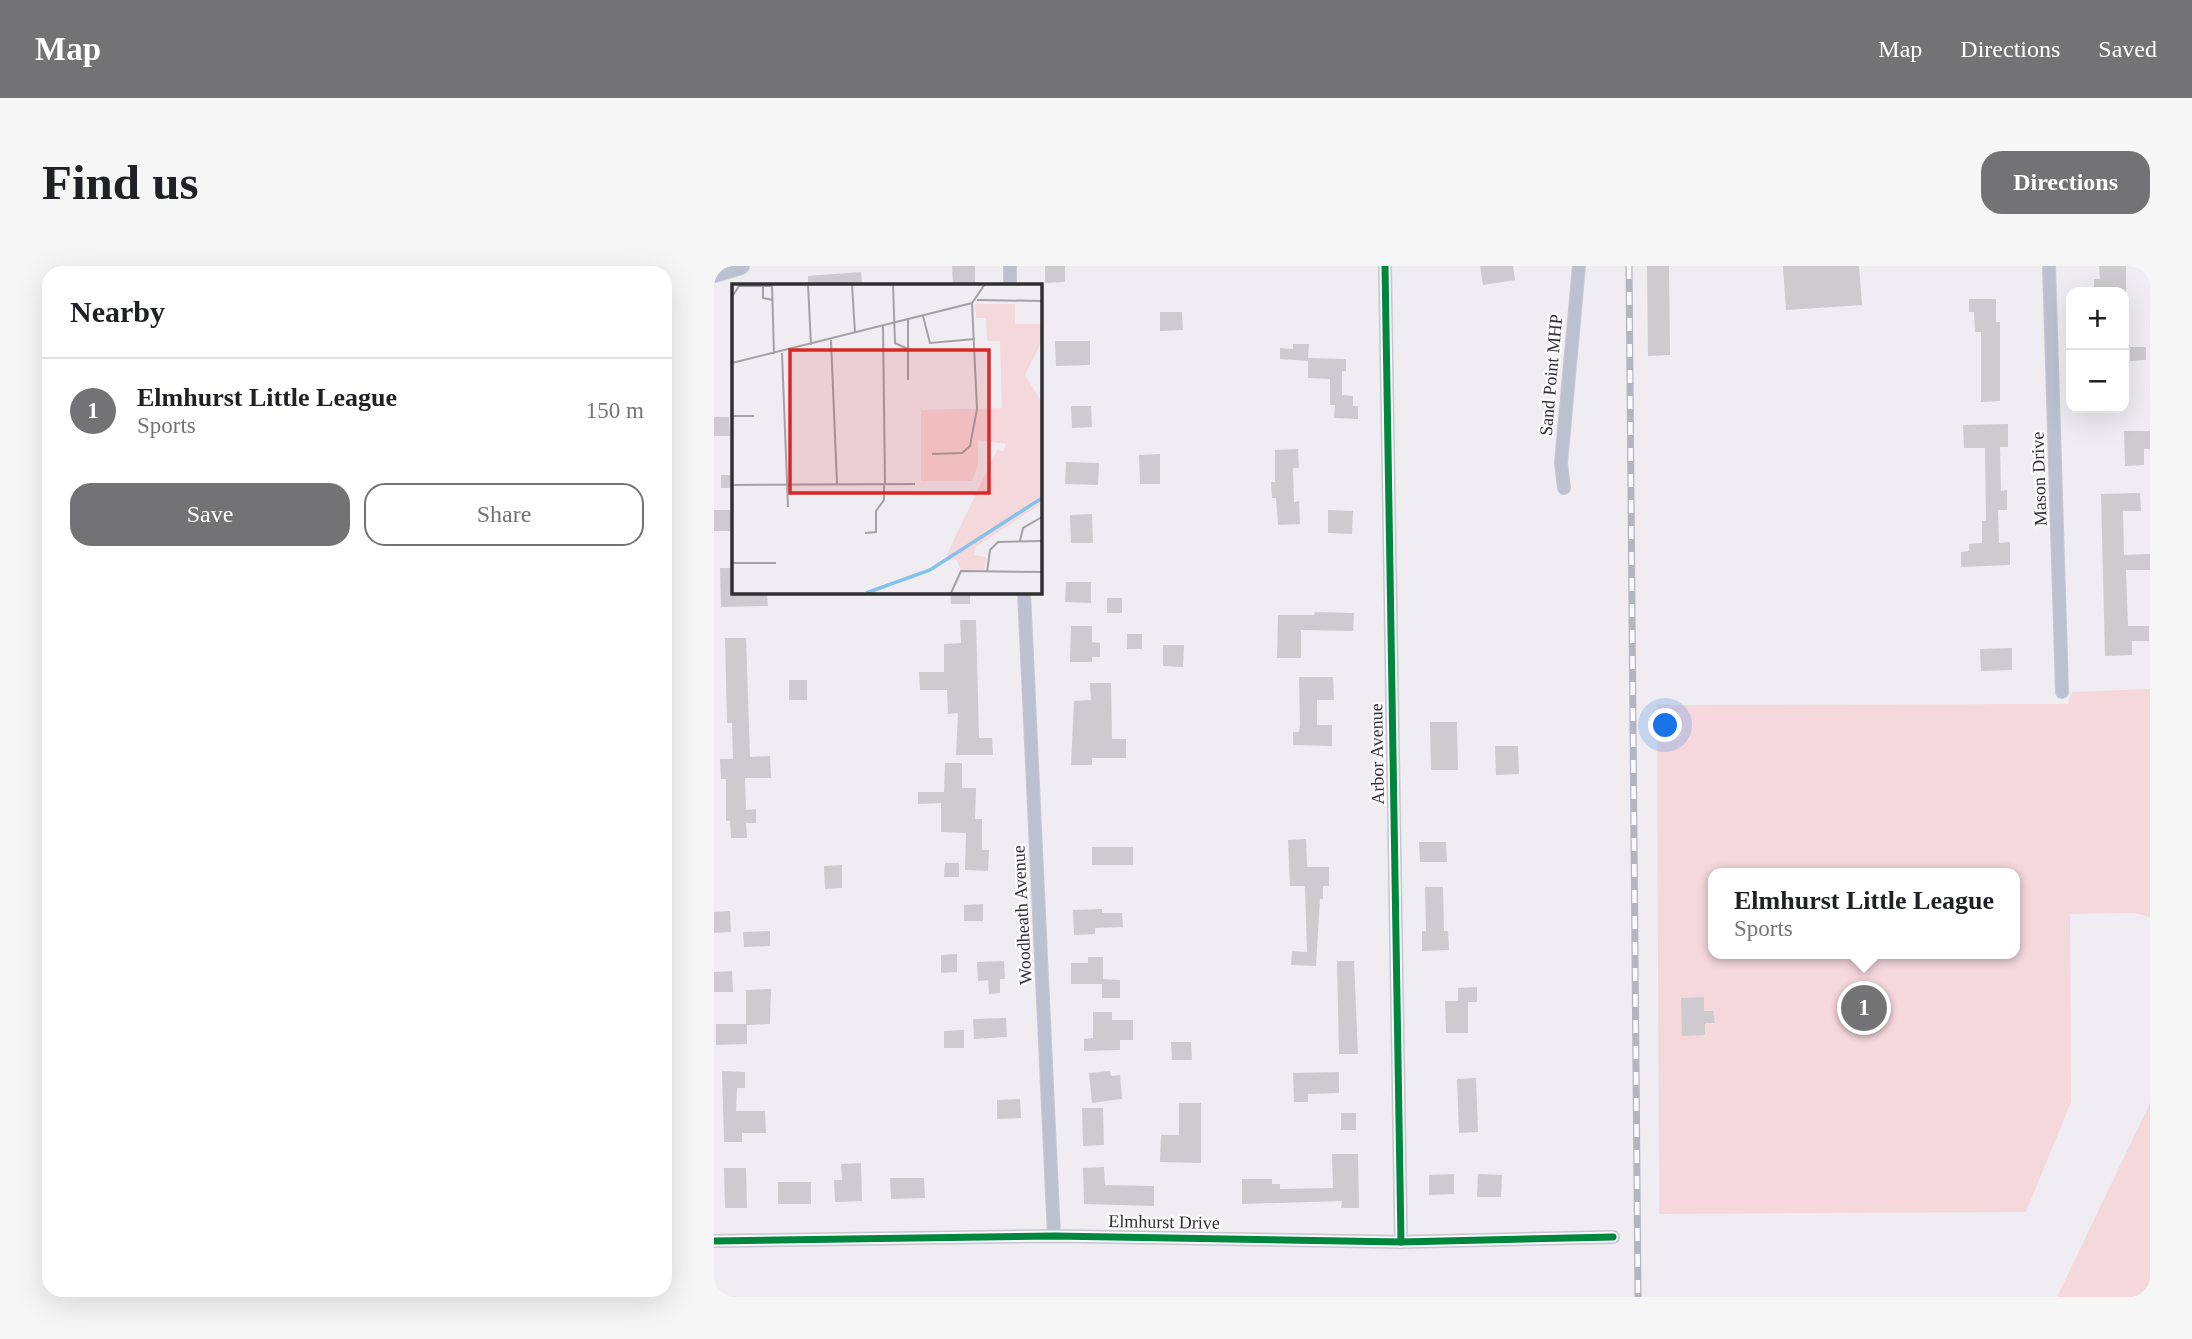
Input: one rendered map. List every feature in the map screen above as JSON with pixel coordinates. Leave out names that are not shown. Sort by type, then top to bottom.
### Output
[{"type":"street","points":[[714,274],[741,266]]},
{"type":"street","points":[[1010,266],[1010,284]]},
{"type":"street","name":"Arbor Avenue","points":[[1385,266],[1401,1242]]},
{"type":"street","name":"Sand Point MHP","points":[[1564,488],[1562,463],[1580,266]]},
{"type":"street","name":"Mason Drive","points":[[2049,266],[2062,692]]},
{"type":"street","name":"Woodheath Avenue","points":[[1024,593],[1054,1236]]},
{"type":"street","name":"Elmhurst Drive","points":[[714,1241],[1054,1236],[1401,1242],[1613,1237]]},
{"type":"shaded area","points":[[2150,689],[2150,917],[2134,913],[2070,914],[2071,1102],[2026,1212],[1659,1214],[1657,705],[2068,704],[2072,692]]},
{"type":"shaded area","points":[[2150,1103],[2150,1297],[2057,1297]]},
{"type":"building","points":[[952,266],[975,266],[975,284],[953,284]]},
{"type":"building","points":[[1045,266],[1065,266],[1065,282],[1045,283]]},
{"type":"building","points":[[1480,266],[1513,266],[1515,280],[1483,285]]},
{"type":"building","points":[[1647,266],[1669,266],[1670,355],[1648,356]]},
{"type":"building","points":[[1783,266],[1859,266],[1862,305],[1786,310]]},
{"type":"building","points":[[2099,266],[2126,266],[2126,287],[2094,287],[2094,279],[2100,279]]},
{"type":"building","points":[[861,272],[862,284],[808,284],[808,276]]},
{"type":"building","points":[[1969,299],[1996,299],[1996,322],[2000,322],[2000,401],[1981,402],[1981,332],[1975,332],[1974,312],[1969,312]]},
{"type":"building","points":[[1160,312],[1182,312],[1183,330],[1160,331]]},
{"type":"building","points":[[1055,341],[1090,341],[1090,365],[1056,366]]},
{"type":"building","points":[[1293,344],[1309,344],[1308,358],[1346,359],[1346,371],[1342,371],[1342,395],[1353,396],[1353,406],[1358,406],[1358,419],[1334,418],[1335,405],[1330,405],[1330,379],[1308,378],[1308,361],[1280,359],[1280,348],[1293,349]]},
{"type":"building","points":[[2130,347],[2146,347],[2146,360],[2130,361]]},
{"type":"building","points":[[1071,406],[1091,406],[1092,427],[1072,428]]},
{"type":"building","points":[[714,417],[729,417],[730,436],[714,436]]},
{"type":"building","points":[[2008,424],[2008,447],[2000,447],[2001,491],[2007,490],[2007,510],[1998,510],[1999,543],[2010,542],[2010,565],[1961,567],[1961,552],[1969,551],[1969,544],[1982,543],[1982,521],[1986,521],[1985,448],[1964,448],[1963,425]]},
{"type":"building","points":[[2124,431],[2150,431],[2150,449],[2144,449],[2144,465],[2125,466]]},
{"type":"building","points":[[1298,449],[1299,468],[1293,468],[1294,502],[1299,501],[1300,524],[1278,525],[1276,498],[1272,498],[1271,482],[1275,482],[1275,450]]},
{"type":"building","points":[[1160,454],[1160,484],[1140,484],[1139,455]]},
{"type":"building","points":[[1066,462],[1099,463],[1098,485],[1065,484]]},
{"type":"building","points":[[721,475],[732,475],[732,488],[721,488]]},
{"type":"building","points":[[2140,493],[2141,511],[2123,511],[2124,555],[2150,554],[2150,570],[2126,570],[2128,626],[2149,626],[2149,641],[2132,641],[2132,655],[2105,656],[2101,494]]},
{"type":"building","points":[[714,510],[732,510],[732,531],[714,531]]},
{"type":"building","points":[[1328,510],[1353,511],[1352,534],[1328,533]]},
{"type":"building","points":[[1092,514],[1093,543],[1071,543],[1070,515]]},
{"type":"building","points":[[720,568],[732,568],[732,593],[767,593],[768,606],[721,607]]},
{"type":"building","points":[[1066,582],[1091,582],[1091,603],[1065,602]]},
{"type":"building","points":[[950,593],[970,593],[970,604],[951,604]]},
{"type":"building","points":[[1107,598],[1122,598],[1122,613],[1107,613]]},
{"type":"building","points":[[1315,612],[1354,613],[1353,631],[1301,630],[1301,658],[1277,658],[1278,615],[1314,615]]},
{"type":"building","points":[[960,620],[976,620],[979,738],[992,738],[993,755],[956,755],[958,713],[948,714],[947,690],[920,690],[919,672],[944,672],[944,644],[961,643]]},
{"type":"building","points":[[1071,626],[1092,626],[1092,642],[1100,643],[1100,657],[1092,657],[1092,662],[1070,662]]},
{"type":"building","points":[[1127,634],[1142,634],[1142,649],[1127,649]]},
{"type":"building","points":[[725,638],[746,638],[750,757],[770,756],[771,778],[745,778],[746,810],[756,809],[756,823],[746,823],[747,838],[731,838],[730,821],[726,821],[726,779],[721,779],[720,759],[733,759],[732,723],[727,723]]},
{"type":"building","points":[[1163,645],[1184,645],[1183,667],[1163,666]]},
{"type":"building","points":[[2012,648],[2012,670],[1981,671],[1980,649]]},
{"type":"building","points":[[1299,677],[1333,677],[1334,700],[1317,700],[1317,725],[1332,725],[1332,746],[1293,745],[1293,732],[1299,732],[1300,725]]},
{"type":"building","points":[[789,680],[807,680],[807,700],[789,700]]},
{"type":"building","points":[[1090,683],[1111,683],[1112,739],[1126,739],[1126,758],[1092,758],[1092,765],[1071,765],[1074,701],[1091,700]]},
{"type":"building","points":[[1430,722],[1457,722],[1458,770],[1431,770]]},
{"type":"building","points":[[1495,746],[1518,746],[1519,774],[1496,775]]},
{"type":"building","points":[[945,763],[962,763],[962,788],[976,788],[975,819],[982,819],[982,850],[989,850],[988,871],[965,870],[966,833],[941,832],[941,803],[918,804],[918,792],[944,792]]},
{"type":"building","points":[[1306,839],[1307,867],[1329,867],[1329,886],[1323,886],[1323,899],[1320,899],[1316,966],[1291,965],[1292,951],[1307,952],[1305,886],[1290,886],[1288,840]]},
{"type":"building","points":[[1419,842],[1446,842],[1447,862],[1420,862]]},
{"type":"building","points":[[1092,847],[1133,847],[1133,865],[1092,865]]},
{"type":"building","points":[[945,863],[959,863],[959,877],[944,877]]},
{"type":"building","points":[[842,865],[842,888],[825,889],[824,866]]},
{"type":"building","points":[[1425,887],[1443,887],[1444,931],[1448,931],[1449,950],[1422,951],[1422,931],[1426,931]]},
{"type":"building","points":[[983,904],[983,921],[964,921],[964,905]]},
{"type":"building","points":[[1102,909],[1102,913],[1122,913],[1123,927],[1095,928],[1095,934],[1074,935],[1073,910]]},
{"type":"building","points":[[730,911],[731,932],[714,933],[714,912]]},
{"type":"building","points":[[770,931],[770,946],[744,947],[743,932]]},
{"type":"building","points":[[957,954],[957,972],[941,973],[941,955]]},
{"type":"building","points":[[1088,957],[1103,957],[1103,979],[1120,980],[1120,998],[1102,998],[1102,984],[1071,984],[1071,963],[1088,963]]},
{"type":"building","points":[[1004,961],[1005,979],[1000,979],[1000,993],[989,994],[988,980],[978,981],[977,962]]},
{"type":"building","points":[[1337,961],[1354,961],[1358,1054],[1339,1054]]},
{"type":"building","points":[[732,971],[733,992],[714,992],[714,972]]},
{"type":"building","points":[[1477,987],[1477,1002],[1468,1002],[1468,1033],[1446,1033],[1445,1001],[1458,1001],[1458,988]]},
{"type":"building","points":[[771,989],[770,1024],[747,1025],[747,1044],[716,1045],[716,1024],[746,1024],[746,990]]},
{"type":"building","points":[[1704,997],[1704,1011],[1713,1011],[1715,1023],[1705,1023],[1705,1035],[1682,1036],[1681,998]]},
{"type":"building","points":[[1093,1012],[1112,1012],[1112,1020],[1133,1020],[1133,1040],[1120,1040],[1120,1050],[1084,1051],[1084,1039],[1093,1038]]},
{"type":"building","points":[[1006,1018],[1007,1037],[974,1039],[973,1019]]},
{"type":"building","points":[[964,1030],[964,1048],[944,1048],[944,1031]]},
{"type":"building","points":[[1171,1042],[1191,1042],[1192,1060],[1172,1060]]},
{"type":"building","points":[[722,1071],[745,1072],[745,1088],[737,1088],[736,1111],[765,1111],[766,1133],[742,1133],[742,1142],[724,1142]]},
{"type":"building","points":[[1110,1071],[1111,1076],[1120,1075],[1122,1099],[1092,1103],[1089,1073]]},
{"type":"building","points":[[1339,1072],[1339,1093],[1308,1094],[1308,1102],[1294,1102],[1293,1073]]},
{"type":"building","points":[[1476,1078],[1478,1132],[1459,1133],[1457,1079]]},
{"type":"building","points":[[1020,1099],[1021,1118],[997,1119],[997,1100]]},
{"type":"building","points":[[1179,1103],[1201,1103],[1201,1163],[1160,1162],[1161,1135],[1179,1135]]},
{"type":"building","points":[[1082,1108],[1103,1108],[1104,1145],[1083,1146]]},
{"type":"building","points":[[1341,1113],[1356,1113],[1356,1130],[1341,1130]]},
{"type":"building","points":[[1332,1154],[1358,1154],[1359,1208],[1341,1208],[1342,1201],[1242,1204],[1242,1179],[1272,1179],[1272,1184],[1280,1184],[1280,1189],[1333,1188]]},
{"type":"building","points":[[861,1163],[862,1201],[835,1202],[834,1180],[842,1180],[841,1164]]},
{"type":"building","points":[[1104,1167],[1105,1185],[1154,1186],[1154,1206],[1084,1204],[1083,1168]]},
{"type":"building","points":[[724,1168],[746,1168],[747,1208],[725,1208]]},
{"type":"building","points":[[1454,1174],[1454,1194],[1429,1195],[1429,1175]]},
{"type":"building","points":[[1478,1174],[1502,1175],[1501,1197],[1477,1197]]},
{"type":"building","points":[[890,1178],[924,1178],[925,1198],[891,1199]]},
{"type":"building","points":[[778,1182],[811,1182],[811,1204],[778,1204]]},
{"type":"railway","points":[[1629,266],[1638,1297]]},
{"type":"cycle path","points":[[1385,266],[1401,1242]]},
{"type":"cycle path","points":[[714,1241],[1054,1236],[1401,1242],[1613,1237]]},
{"type":"place","name":"Elmhurst Little League","points":[[1864,1008]]}]
